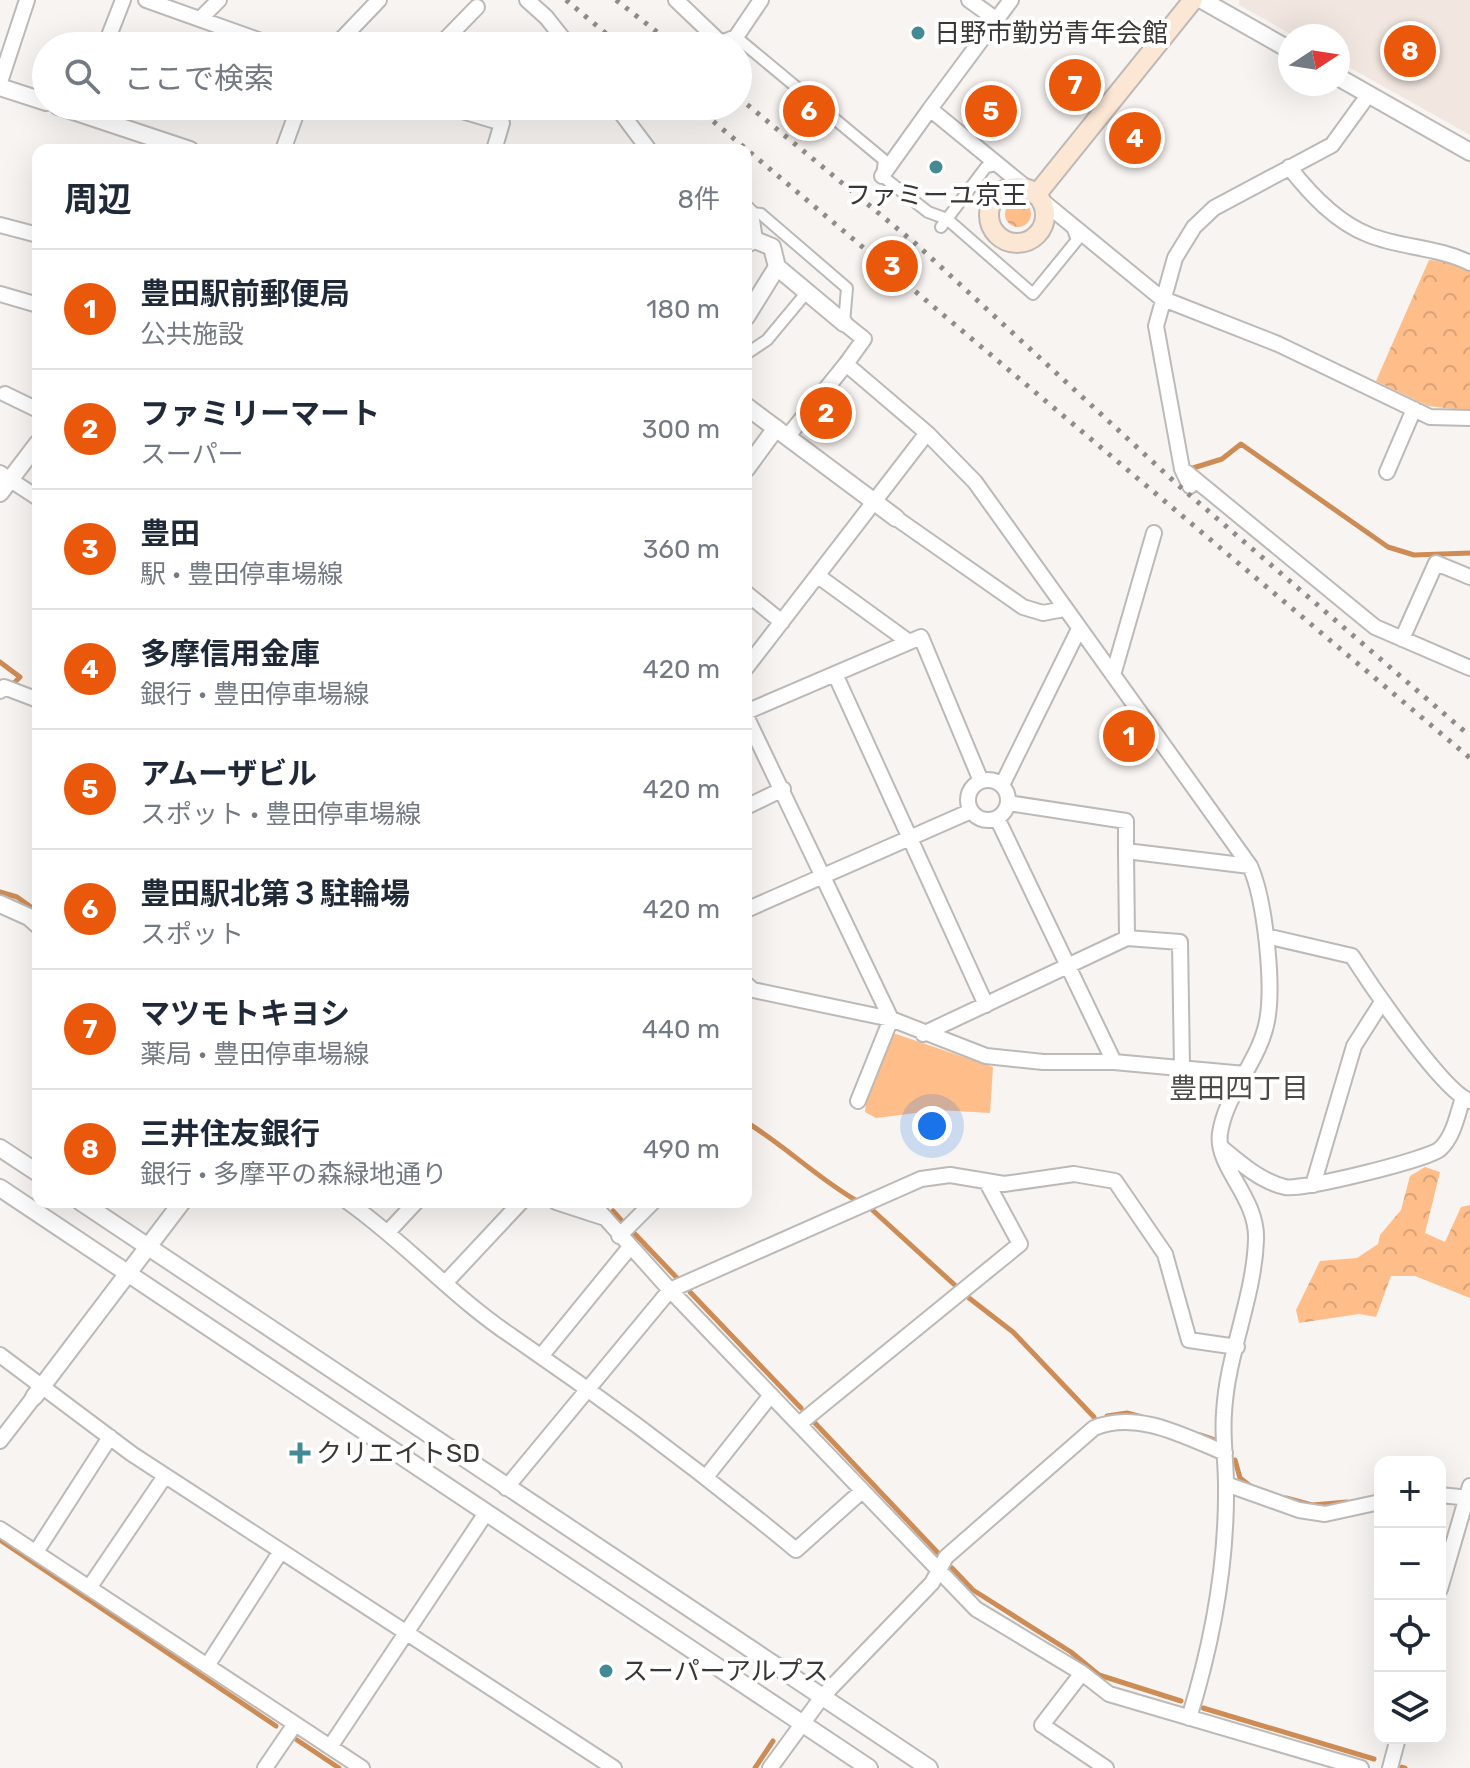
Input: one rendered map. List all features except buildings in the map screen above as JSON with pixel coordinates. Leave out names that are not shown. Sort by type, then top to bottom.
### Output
[{"type":"main road","points":[[1036,195],[1193,0]]},
{"type":"street","points":[[27,0],[0,84],[32,97]]},
{"type":"street","points":[[110,32],[123,0]]},
{"type":"street","points":[[146,0],[236,32]]},
{"type":"street","points":[[200,19],[219,0]]},
{"type":"street","points":[[348,32],[379,0]]},
{"type":"street","points":[[527,0],[558,32]]},
{"type":"street","points":[[676,0],[709,32]]},
{"type":"street","points":[[739,32],[761,0]]},
{"type":"street","points":[[969,0],[997,20]]},
{"type":"street","points":[[882,176],[1011,0]]},
{"type":"street","points":[[1202,0],[1278,43]]},
{"type":"street","points":[[453,32],[477,7]]},
{"type":"street","points":[[752,50],[884,160],[882,176]]},
{"type":"street","points":[[1350,84],[1470,152]]},
{"type":"street","points":[[1190,486],[1182,469],[1161,367],[1156,326],[1161,298],[1175,258],[1194,227],[1232,195],[1332,145],[1369,94]]},
{"type":"street","points":[[930,109],[1161,298],[1278,344],[1430,417],[1470,418]]},
{"type":"street","points":[[111,120],[174,144]]},
{"type":"street","points":[[285,144],[294,120]]},
{"type":"street","points":[[492,120],[502,123],[496,144]]},
{"type":"street","points":[[626,120],[644,144]]},
{"type":"street","points":[[944,223],[986,167],[997,165]]},
{"type":"street","points":[[1289,167],[1306,189],[1370,236],[1438,251],[1470,263]]},
{"type":"street","points":[[882,176],[1033,294],[1077,240],[1071,225]]},
{"type":"street","points":[[752,211],[761,214],[847,288],[844,323]]},
{"type":"street","points":[[0,225],[32,233]]},
{"type":"street","points":[[752,242],[776,251],[777,267],[752,306]]},
{"type":"street","points":[[752,463],[846,364],[864,339],[777,267]]},
{"type":"street","points":[[752,350],[767,340],[807,292]]},
{"type":"street","points":[[0,294],[32,303]]},
{"type":"street","points":[[846,364],[927,433],[975,482],[1250,866],[1259,886],[1266,936],[1267,1021],[1220,1133],[1227,1165],[1248,1197],[1255,1220],[1254,1263],[1224,1412],[1226,1484],[1219,1601],[1189,1718]]},
{"type":"street","points":[[5,394],[32,407]]},
{"type":"street","points":[[1387,472],[1414,409]]},
{"type":"street","points":[[752,410],[896,518],[1023,607],[1043,613],[1064,609]]},
{"type":"street","points":[[752,660],[927,433]]},
{"type":"street","points":[[0,493],[6,476],[32,449]]},
{"type":"street","points":[[1182,469],[1375,627],[1470,668]]},
{"type":"street","points":[[6,476],[32,494]]},
{"type":"street","points":[[1113,675],[1154,533]]},
{"type":"street","points":[[1402,639],[1436,563],[1470,577]]},
{"type":"street","points":[[818,576],[909,642]]},
{"type":"street","points":[[752,598],[782,622]]},
{"type":"street","points":[[1008,803],[1002,785],[1079,629]]},
{"type":"street","points":[[752,711],[921,637],[981,781]]},
{"type":"street","points":[[835,674],[986,1005]]},
{"type":"street","points":[[0,691],[4,687],[32,698]]},
{"type":"street","points":[[752,726],[891,1019],[858,1101]]},
{"type":"street","points":[[997,818],[980,818],[971,811],[969,794],[981,781],[992,780],[1002,785]]},
{"type":"street","points":[[752,804],[783,789]]},
{"type":"street","points":[[997,818],[1008,803]]},
{"type":"street","points":[[1008,803],[1126,821],[1127,938]]},
{"type":"street","points":[[752,907],[971,811]]},
{"type":"street","points":[[997,818],[1114,1062]]},
{"type":"street","points":[[1126,851],[1250,866]]},
{"type":"street","points":[[0,904],[32,920]]},
{"type":"street","points":[[1222,1148],[1245,1167],[1285,1187],[1313,1185],[1439,1150],[1452,1132],[1466,1100],[1382,1002],[1352,956],[1266,936]]},
{"type":"street","points":[[923,1034],[1127,938],[1180,942],[1182,1067]]},
{"type":"street","points":[[752,989],[891,1019],[986,1056],[1043,1062],[1114,1062],[1245,1074]]},
{"type":"street","points":[[1313,1185],[1354,1046],[1382,1002]]},
{"type":"street","points":[[0,1148],[32,1169]]},
{"type":"street","points":[[506,1488],[670,1290],[921,1179],[950,1175],[1004,1184],[1074,1174],[1115,1181],[1165,1254],[1189,1340],[1237,1347]]},
{"type":"street","points":[[799,1424],[1020,1244],[986,1181]]},
{"type":"street","points":[[0,1188],[869,1768]]},
{"type":"street","points":[[90,1208],[929,1768]]},
{"type":"street","points":[[0,1441],[177,1208]]},
{"type":"street","points":[[356,1208],[389,1231],[512,1337],[589,1388],[796,1550],[862,1491]]},
{"type":"street","points":[[389,1231],[410,1208]]},
{"type":"street","points":[[447,1281],[515,1208]]},
{"type":"street","points":[[574,1208],[602,1217]]},
{"type":"street","points":[[595,1208],[937,1572],[976,1609],[1082,1673],[1109,1694],[1361,1768]]},
{"type":"street","points":[[619,1236],[647,1208]]},
{"type":"street","points":[[542,1355],[630,1247]]},
{"type":"street","points":[[0,1355],[38,1392],[614,1768]]},
{"type":"street","points":[[706,1477],[771,1395]]},
{"type":"street","points":[[770,1768],[822,1697],[932,1583],[946,1557],[1094,1428],[1106,1423],[1146,1423],[1225,1453]]},
{"type":"street","points":[[36,1552],[110,1437]]},
{"type":"street","points":[[89,1588],[165,1476]]},
{"type":"street","points":[[1226,1484],[1299,1510],[1325,1514],[1374,1503]]},
{"type":"street","points":[[1446,1495],[1469,1493],[1446,1569]]},
{"type":"street","points":[[330,1747],[486,1513]]},
{"type":"street","points":[[0,1529],[362,1768]]},
{"type":"street","points":[[207,1666],[281,1551]]},
{"type":"street","points":[[1082,1673],[1042,1725],[1106,1768]]},
{"type":"street","points":[[265,1768],[295,1724]]},
{"type":"street","points":[[1390,1768],[1396,1744]]},
{"type":"shaded area","points":[[1239,0],[1470,0],[1470,135],[1350,68],[1350,24],[1278,24],[1278,27],[1239,5]]},
{"type":"green space","points":[[1018,201],[1027,205],[1031,214],[1027,223],[1018,227],[1009,223],[1005,214],[1009,205]]},
{"type":"green space","points":[[1429,260],[1453,262],[1470,272],[1470,411],[1428,406],[1376,381]]},
{"type":"green space","points":[[893,1033],[993,1067],[990,1113],[939,1110],[876,1118],[865,1112],[869,1076]]},
{"type":"green space","points":[[1425,1167],[1440,1172],[1425,1233],[1445,1242],[1461,1207],[1470,1205],[1470,1298],[1415,1276],[1391,1276],[1376,1317],[1359,1314],[1299,1323],[1296,1310],[1320,1261],[1357,1258],[1378,1244],[1380,1235],[1401,1210],[1410,1176]]},
{"type":"waterway","points":[[1193,468],[1222,459],[1241,444],[1388,547],[1414,555],[1470,553]]},
{"type":"waterway","points":[[0,662],[20,677],[10,687]]},
{"type":"waterway","points":[[0,892],[17,897],[32,908]]},
{"type":"waterway","points":[[752,1126],[859,1202]]},
{"type":"waterway","points":[[868,1206],[969,1298],[1013,1332],[1094,1417]]},
{"type":"waterway","points":[[613,1211],[622,1221]]},
{"type":"waterway","points":[[633,1232],[678,1279]]},
{"type":"waterway","points":[[690,1292],[801,1408]]},
{"type":"waterway","points":[[1107,1416],[1127,1413],[1142,1417]]},
{"type":"waterway","points":[[814,1422],[940,1555]]},
{"type":"waterway","points":[[1201,1435],[1218,1441]]},
{"type":"waterway","points":[[1235,1460],[1240,1478],[1253,1488]]},
{"type":"waterway","points":[[1286,1498],[1312,1505],[1347,1502]]},
{"type":"waterway","points":[[0,1540],[276,1726]]},
{"type":"waterway","points":[[952,1568],[973,1590],[1071,1652],[1099,1675],[1181,1701]]},
{"type":"waterway","points":[[1203,1708],[1374,1759]]},
{"type":"waterway","points":[[297,1740],[339,1768]]},
{"type":"waterway","points":[[755,1768],[773,1741]]},
{"type":"railway","points":[[566,0],[604,32]]},
{"type":"railway","points":[[616,0],[657,32]]},
{"type":"railway","points":[[752,109],[916,244],[1178,485],[1470,736]]},
{"type":"railway","points":[[712,120],[740,144]]},
{"type":"railway","points":[[752,154],[1470,758]]},
{"type":"place","name":"日野市勤労青年会館","points":[[918,33]]},
{"type":"place","name":"三井住友銀行","points":[[1410,51]]},
{"type":"place","name":"マツモトキヨシ","points":[[1075,85]]},
{"type":"place","name":"豊田駅北第３駐輪場","points":[[809,111]]},
{"type":"place","name":"アムーザビル","points":[[991,111]]},
{"type":"place","name":"多摩信用金庫","points":[[1135,138]]},
{"type":"place","name":"ファミーユ京王","points":[[936,167]]},
{"type":"place","name":"豊田","points":[[892,266]]},
{"type":"place","name":"ファミリーマート","points":[[826,413]]},
{"type":"place","name":"豊田駅前郵便局","points":[[1129,736]]},
{"type":"place","name":"クリエイトSD","points":[[300,1453]]},
{"type":"place","name":"スーパーアルプス","points":[[606,1671]]},
{"type":"district","name":"豊田四丁目","points":[[1239,1088]]}]
